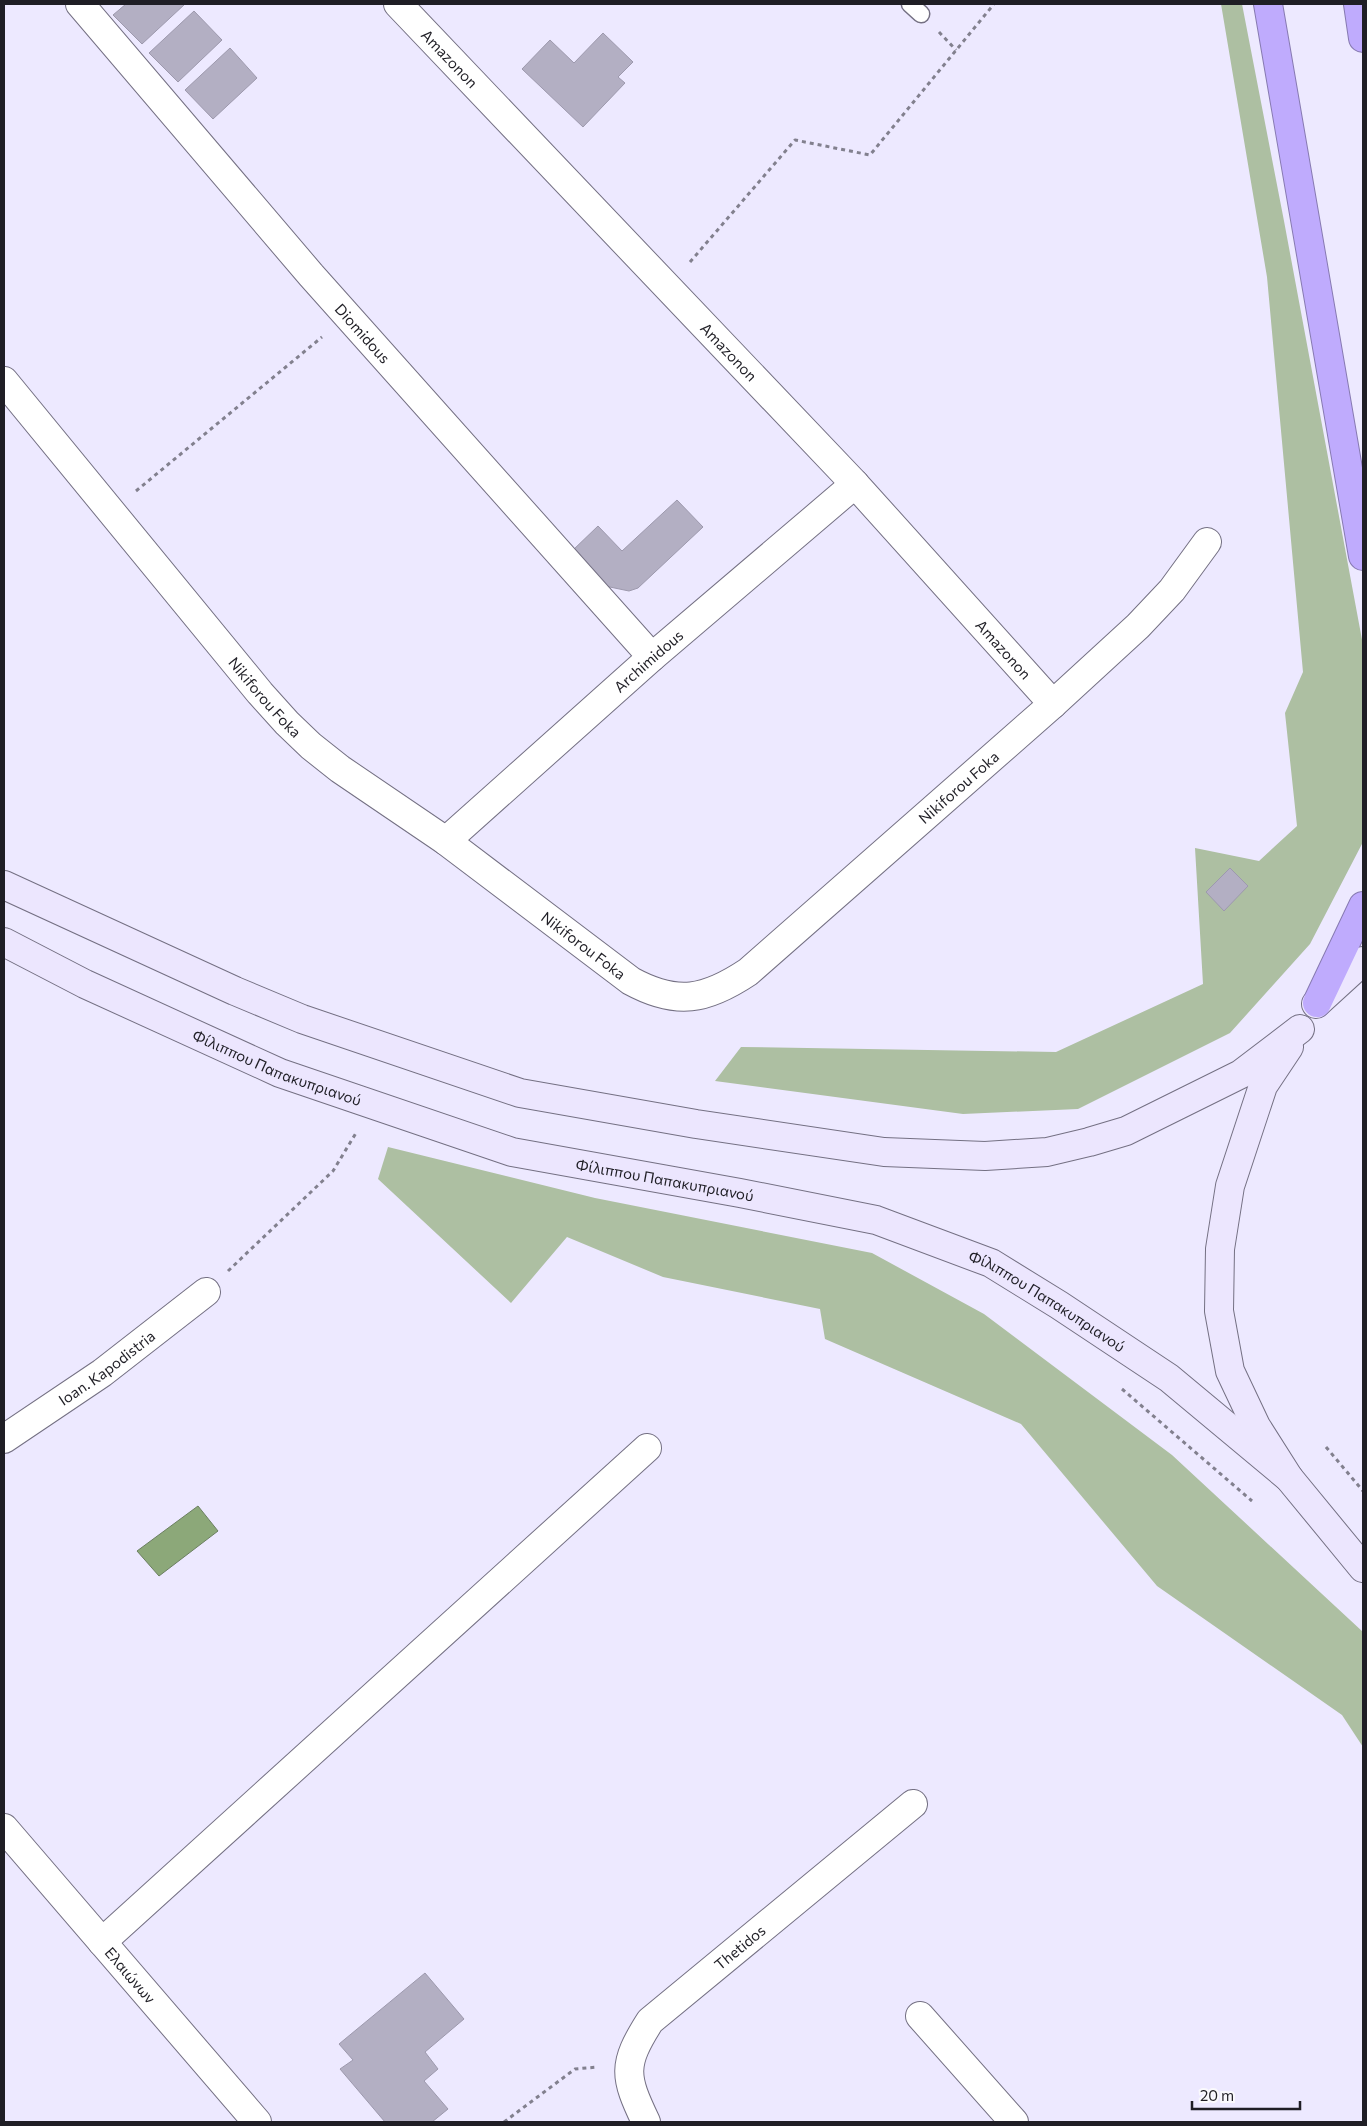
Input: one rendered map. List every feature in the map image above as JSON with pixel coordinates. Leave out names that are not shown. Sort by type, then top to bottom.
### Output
[{"type":"highway","points":[[1268,4],[1363,556]]},
{"type":"highway","points":[[1358,4],[1363,38]]},
{"type":"highway","points":[[1317,1003],[1363,906]]},
{"type":"main road","points":[[4,885],[236,991],[302,1019],[520,1093],[696,1124],[884,1152],[985,1156],[1047,1152],[1089,1142],[1126,1131],[1241,1074],[1300,1029]]},
{"type":"main road","name":"Φίλιππου Παπακυπριανού","points":[[4,942],[85,984],[280,1073],[512,1152],[740,1193],[876,1220],[991,1263],[1060,1305],[1169,1378],[1289,1478]]},
{"type":"main road","points":[[1363,961],[1317,1003],[1263,1086],[1230,1186],[1220,1248],[1218,1311],[1230,1371],[1256,1426],[1289,1478],[1363,1568]]},
{"type":"street","name":"Diomidous","points":[[80,4],[348,316],[652,657]]},
{"type":"street","name":"Amazonon","points":[[398,4],[855,484],[1053,704]]},
{"type":"street","name":"Nikiforou Foka","points":[[4,381],[110,513],[287,723],[311,746],[340,769],[446,841],[632,981],[658,993],[674,996],[692,997],[708,994],[730,985],[748,972],[1053,704],[1138,626],[1172,590],[1207,542]]},
{"type":"street","name":"Archimidous","points":[[446,841],[652,657],[855,484]]},
{"type":"street","name":"Ioan. Kapodistria","points":[[4,1439],[102,1373],[206,1292]]},
{"type":"street","points":[[102,1942],[647,1448]]},
{"type":"street","name":"Thetidos","points":[[646,2122],[630,2086],[629,2064],[635,2045],[650,2021],[913,1804]]},
{"type":"street","name":"Ελαιώνων","points":[[4,1828],[257,2122]]},
{"type":"street","points":[[920,2016],[1014,2122]]},
{"type":"path","points":[[668,288],[795,140],[870,155],[994,4]]},
{"type":"path","points":[[110,513],[348,316]]},
{"type":"path","points":[[206,1292],[333,1171],[374,1106]]},
{"type":"path","points":[[1117,1385],[1252,1500]]},
{"type":"path","points":[[1326,1447],[1363,1491]]},
{"type":"path","points":[[504,2122],[575,2069],[629,2064]]},
{"type":"shaded area","points":[[1221,4],[1242,4],[1363,645],[1363,842],[1310,944],[1230,1033],[1078,1109],[963,1114],[715,1081],[741,1047],[1056,1052],[1203,984],[1195,848],[1259,861],[1297,826],[1285,713],[1303,672],[1267,277]]},
{"type":"shaded area","points":[[388,1147],[595,1198],[872,1253],[984,1314],[1172,1455],[1363,1632],[1363,1747],[1342,1715],[1157,1586],[1021,1424],[825,1339],[820,1309],[663,1277],[567,1237],[511,1303],[378,1179]]},
{"type":"shaded area","points":[[198,1506],[218,1531],[159,1576],[137,1551]]},
{"type":"building","points":[[126,4],[185,4],[142,44],[113,15]]},
{"type":"building","points":[[194,11],[222,40],[178,82],[149,53]]},
{"type":"building","points":[[603,33],[633,62],[618,77],[625,83],[583,127],[522,69],[550,40],[574,63]]},
{"type":"building","points":[[230,48],[257,78],[213,119],[185,90]]},
{"type":"building","points":[[677,500],[703,527],[638,588],[629,591],[605,586],[572,551],[598,526],[622,551]]},
{"type":"building","points":[[1230,868],[1248,886],[1224,911],[1206,892]]},
{"type":"building","points":[[425,1973],[464,2019],[425,2052],[438,2069],[424,2081],[448,2109],[432,2122],[385,2122],[340,2069],[353,2060],[339,2044]]}]
